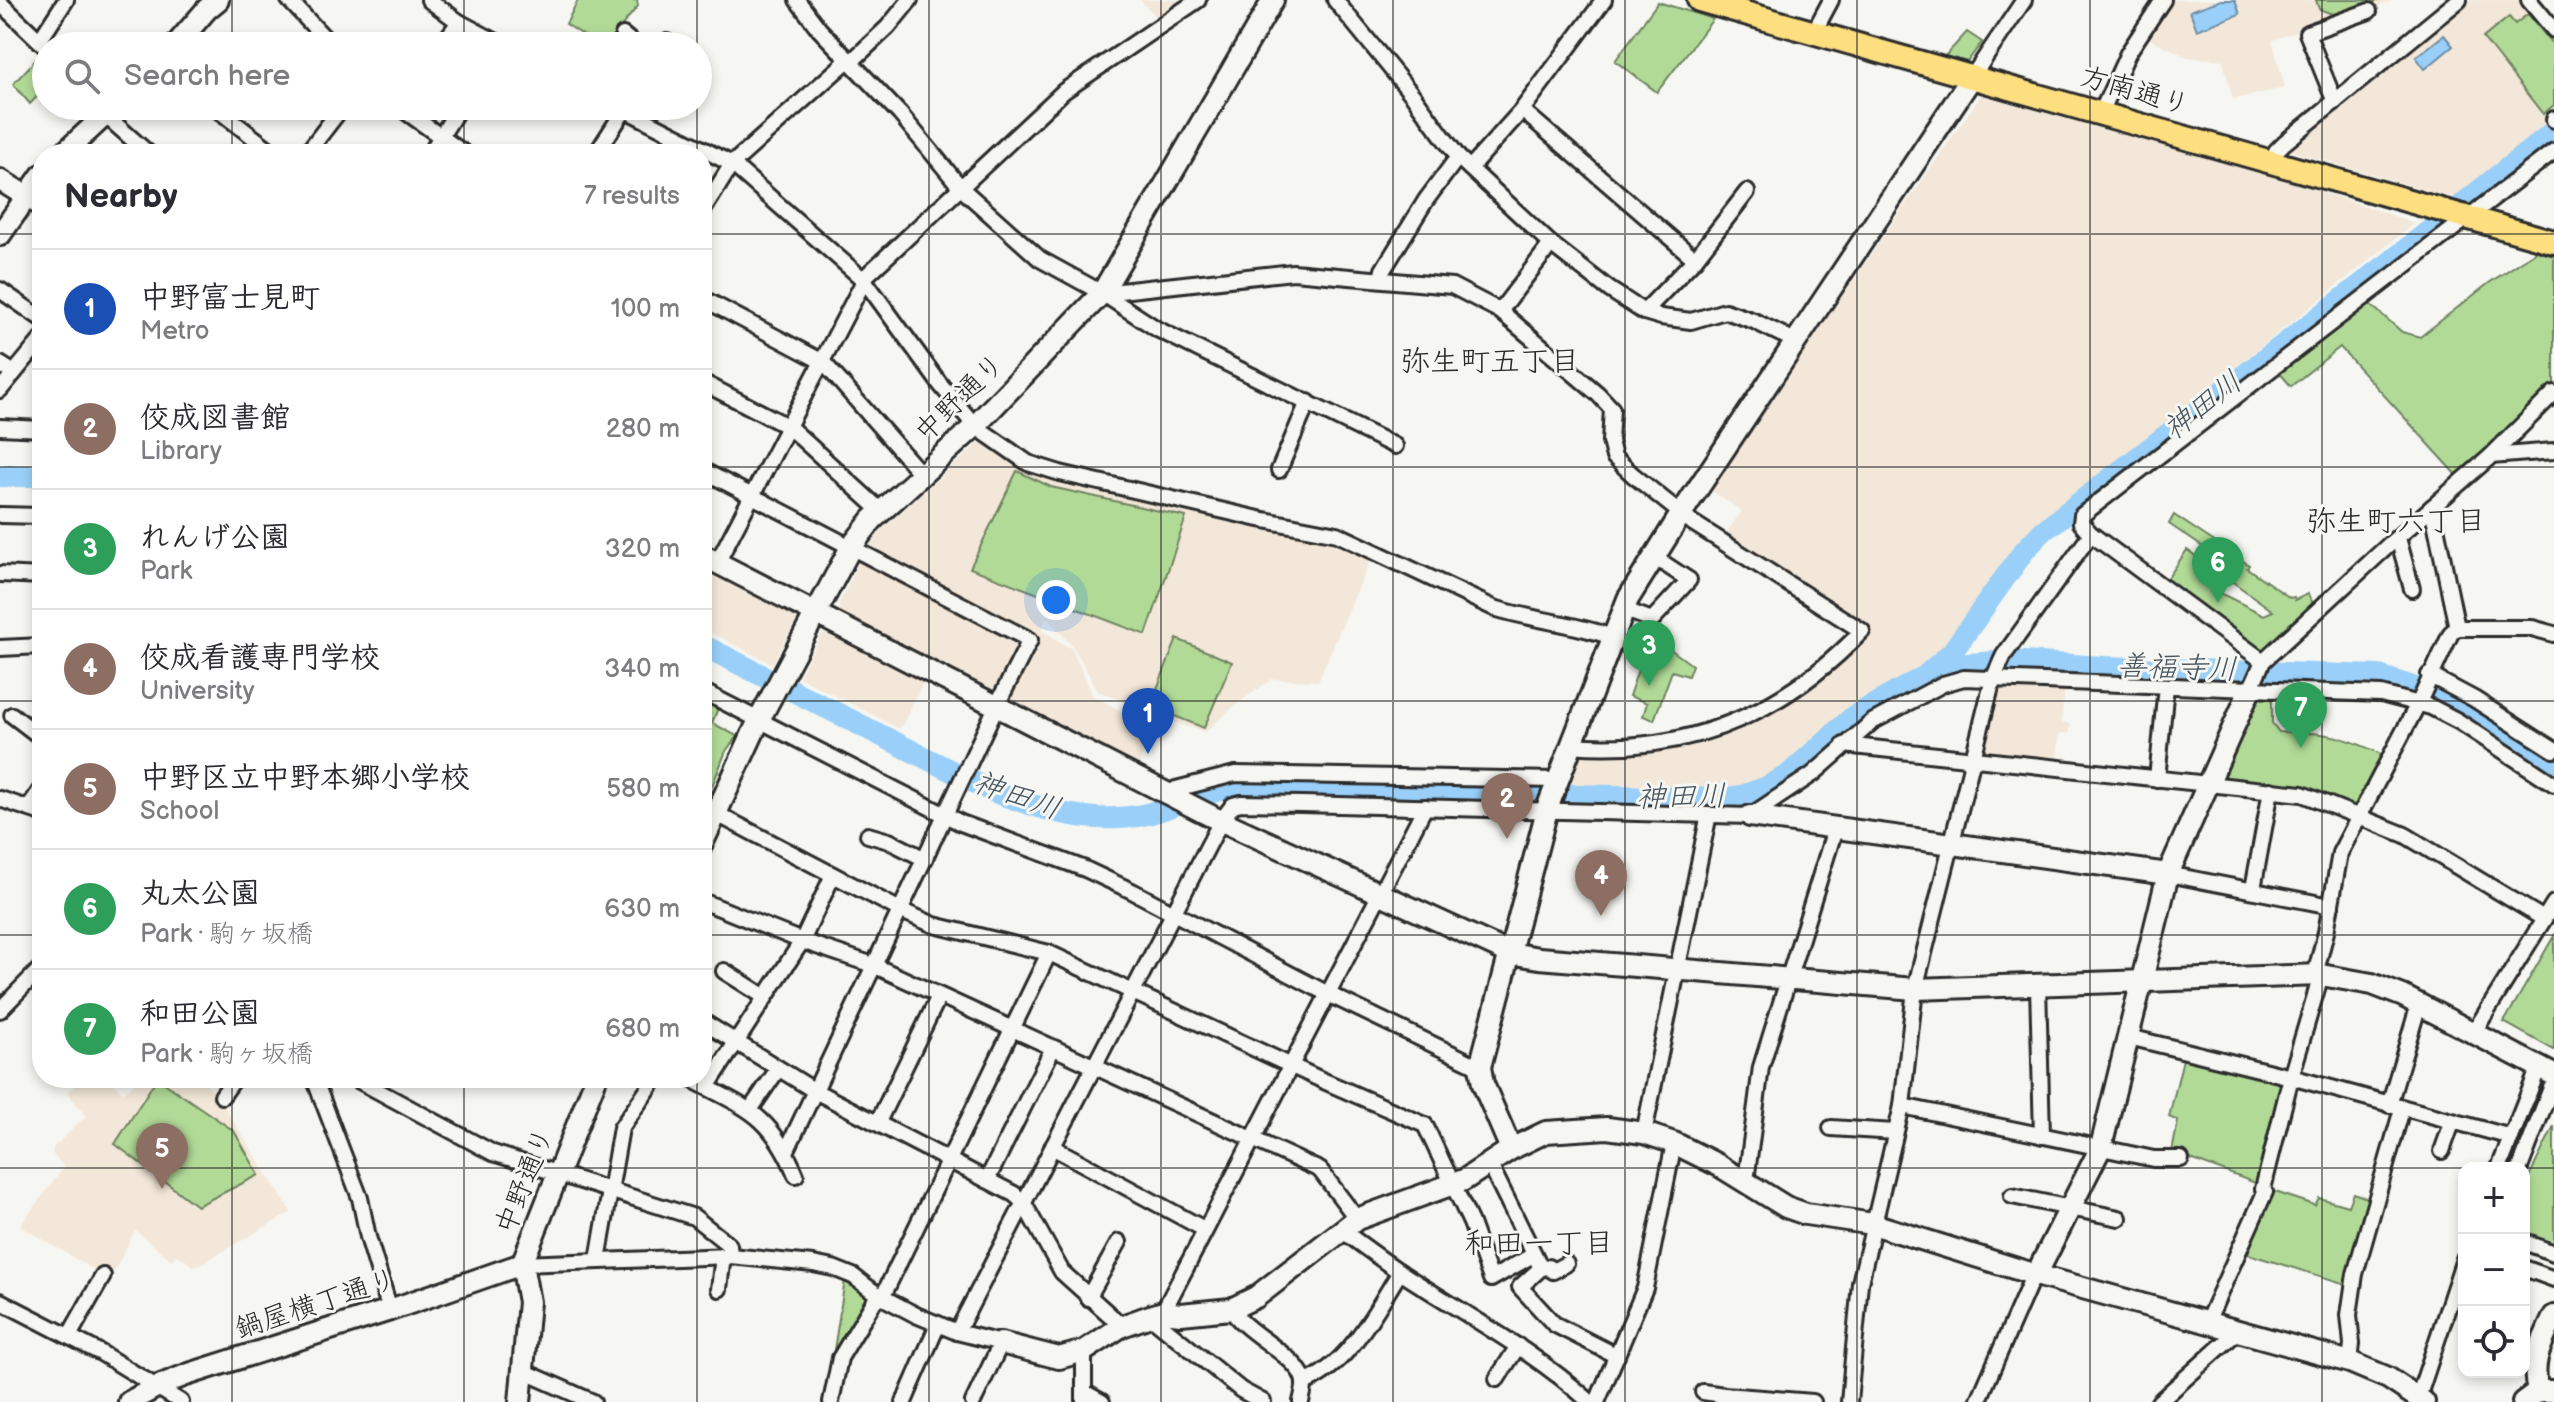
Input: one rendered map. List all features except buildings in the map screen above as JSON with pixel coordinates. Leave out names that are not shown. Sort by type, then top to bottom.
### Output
[{"type":"main road","name":"方南通り","points":[[1699,0],[2554,242]]},
{"type":"street","points":[[49,32],[66,0]]},
{"type":"street","points":[[289,0],[319,32]]},
{"type":"street","points":[[429,0],[476,32]]},
{"type":"street","points":[[797,0],[847,61],[900,114],[962,189],[1040,259],[1112,292],[1157,329],[1395,446]]},
{"type":"street","points":[[712,196],[732,164],[847,61],[854,59],[888,27],[910,0]]},
{"type":"street","points":[[712,556],[753,496],[867,275],[1064,91],[1198,0]]},
{"type":"street","name":"中野通り","points":[[712,824],[759,720],[851,547],[881,511],[975,426],[1112,292],[1273,0]]},
{"type":"street","points":[[1335,0],[1458,157],[1551,244],[1610,290],[1644,312],[1661,317],[1691,321],[1725,311],[1797,342]]},
{"type":"street","points":[[1470,168],[1522,110],[1604,0]]},
{"type":"street","points":[[1814,32],[1831,0]]},
{"type":"street","points":[[1511,1149],[1483,1084],[1480,1067],[1548,808],[1623,609],[1681,514],[2024,0]]},
{"type":"street","points":[[2101,113],[2128,53],[2163,0]]},
{"type":"street","points":[[2274,162],[2276,151],[2459,0]]},
{"type":"street","points":[[2529,0],[2554,30]]},
{"type":"street","points":[[0,3],[32,34]]},
{"type":"street","points":[[185,32],[207,3]]},
{"type":"street","points":[[2335,102],[2307,33],[2369,11]]},
{"type":"street","points":[[452,32],[459,22]]},
{"type":"street","points":[[1522,110],[1695,259]]},
{"type":"street","points":[[72,144],[95,120]]},
{"type":"street","points":[[116,120],[139,144]]},
{"type":"street","points":[[231,120],[262,144]]},
{"type":"street","points":[[314,144],[332,120]]},
{"type":"street","points":[[417,120],[451,144]]},
{"type":"street","points":[[436,144],[451,120]]},
{"type":"street","points":[[602,144],[616,120]]},
{"type":"street","points":[[648,120],[694,144]]},
{"type":"street","points":[[2262,664],[2091,534],[2081,523],[2082,515],[2464,217],[2554,151]]},
{"type":"street","points":[[712,154],[732,164],[865,281],[940,384],[975,426],[1028,463],[1259,519],[1337,534],[1494,608],[1518,616],[1558,621],[1612,637]]},
{"type":"street","points":[[1381,279],[1383,270],[1426,200],[1458,157]]},
{"type":"street","points":[[0,180],[32,200]]},
{"type":"street","points":[[1644,312],[1695,259],[1747,192]]},
{"type":"street","points":[[0,235],[32,203]]},
{"type":"street","points":[[1500,311],[1551,244]]},
{"type":"street","points":[[1112,292],[1293,272],[1452,286],[1500,311],[1542,344],[1612,409],[1610,441],[1614,457],[1681,514],[1862,631],[1822,669],[1784,697],[1731,725],[1627,747],[1571,745]]},
{"type":"street","points":[[0,290],[32,312]]},
{"type":"street","points":[[712,303],[823,362],[922,475]]},
{"type":"street","points":[[0,390],[32,351]]},
{"type":"street","points":[[0,364],[14,373]]},
{"type":"street","points":[[712,387],[789,427],[881,511]]},
{"type":"street","points":[[1978,1402],[2029,1285],[2101,1147],[2168,874],[2262,664],[2491,456],[2554,393]]},
{"type":"street","points":[[1279,470],[1308,402]]},
{"type":"street","points":[[0,427],[32,429]]},
{"type":"street","points":[[2491,456],[2554,451]]},
{"type":"street","points":[[712,475],[1030,640],[786,1152]]},
{"type":"street","points":[[2432,507],[2457,628]]},
{"type":"street","points":[[0,515],[32,516]]},
{"type":"street","points":[[1849,1402],[1860,1283],[1902,1106],[1915,989],[1993,676],[2004,655],[2091,534]]},
{"type":"street","points":[[2398,538],[2412,589]]},
{"type":"street","points":[[1623,609],[1652,620],[1689,580],[1654,557]]},
{"type":"street","points":[[712,560],[1221,821],[1509,953],[1525,957],[1915,989],[2318,975],[2372,984],[2419,1004],[2474,1032],[2548,1077]]},
{"type":"street","points":[[0,574],[32,576]]},
{"type":"street","points":[[2207,1322],[2265,1192],[2263,1189],[2318,975],[2340,853],[2419,701],[2448,637],[2457,628],[2532,628],[2554,634]]},
{"type":"street","points":[[0,648],[32,646]]},
{"type":"street","points":[[1750,816],[1788,793],[1872,722],[1943,684],[1964,678],[1993,676],[2381,694],[2419,701],[2458,721],[2554,784]]},
{"type":"street","points":[[2428,678],[2474,699],[2554,750]]},
{"type":"street","points":[[2157,779],[2166,686]]},
{"type":"street","points":[[712,696],[961,823],[1085,869],[1328,994],[1480,1067]]},
{"type":"street","points":[[12,715],[32,730]]},
{"type":"street","points":[[1844,745],[2302,794],[2405,835],[2544,919]]},
{"type":"street","points":[[1170,795],[1176,789],[1235,774],[1557,782]]},
{"type":"street","points":[[2253,889],[2271,790]]},
{"type":"street","points":[[0,799],[32,810]]},
{"type":"street","points":[[957,1332],[1172,914],[1221,821],[1233,805],[1548,808],[1750,816],[1950,843],[2063,852],[2331,906]]},
{"type":"street","points":[[1156,1314],[1253,1138],[1425,807]]},
{"type":"street","points":[[717,814],[902,911],[934,925],[1049,953],[1290,1066],[1425,1125],[1471,1223],[1491,1279],[1537,1262]]},
{"type":"street","points":[[1644,1133],[1709,814]]},
{"type":"street","points":[[1746,1181],[1761,1067],[1835,829]]},
{"type":"street","points":[[868,835],[889,841],[925,859]]},
{"type":"street","points":[[712,1079],[802,941],[833,875]]},
{"type":"street","points":[[2474,1032],[2554,903]]},
{"type":"street","points":[[712,905],[873,965],[1320,1170],[1350,1225],[1400,1272],[1518,1346],[1568,1381],[1590,1402]]},
{"type":"street","points":[[831,1402],[840,1358],[880,1296],[950,1160],[1049,953]]},
{"type":"street","points":[[724,971],[765,997]]},
{"type":"street","points":[[0,1010],[32,977]]},
{"type":"street","points":[[2038,985],[2042,1136]]},
{"type":"street","points":[[878,1122],[939,996]]},
{"type":"street","points":[[2350,1362],[2351,1292],[2386,1184],[2396,1107],[2419,1004]]},
{"type":"street","points":[[712,1027],[815,1091],[950,1160],[1023,1202],[1062,1272],[1122,1326]]},
{"type":"street","points":[[2129,1037],[2511,1137]]},
{"type":"street","points":[[987,1180],[1053,1048]]},
{"type":"street","points":[[750,1110],[778,1069]]},
{"type":"street","points":[[2501,1162],[2511,1137],[2548,1077]]},
{"type":"street","points":[[2522,1162],[2548,1077]]},
{"type":"street","points":[[222,1096],[228,1088]]},
{"type":"street","points":[[318,1088],[360,1198],[390,1310]]},
{"type":"street","points":[[373,1088],[493,1153],[694,1217],[729,1245],[719,1289]]},
{"type":"street","name":"中野通り","points":[[520,1402],[529,1302],[522,1264],[592,1088]]},
{"type":"street","points":[[598,1260],[621,1128],[649,1088]]},
{"type":"street","points":[[709,1088],[750,1110],[770,1127],[796,1175]]},
{"type":"street","points":[[1902,1106],[2154,1159],[2181,1159]]},
{"type":"street","points":[[2442,1151],[2452,1123]]},
{"type":"street","points":[[522,1264],[726,1256],[833,1268],[853,1276],[880,1296],[957,1332],[1059,1358],[1084,1351],[1122,1326],[1156,1314],[1231,1309],[1256,1297],[1350,1225],[1453,1184],[1546,1132],[1607,1128],[1644,1133],[1674,1143],[1746,1181],[1786,1207],[1806,1214],[1873,1224],[2036,1275],[2350,1362],[2388,1378],[2421,1400],[2458,1279]]},
{"type":"street","points":[[1831,1128],[1895,1132]]},
{"type":"street","points":[[1597,1402],[1645,1288],[1674,1143]]},
{"type":"street","points":[[1052,1147],[1204,1229]]},
{"type":"street","points":[[1489,1163],[1537,1262],[1553,1271],[1566,1264]]},
{"type":"street","points":[[2012,1196],[2119,1218]]},
{"type":"street","points":[[1088,1298],[1119,1242]]},
{"type":"street","points":[[2530,1244],[2554,1253]]},
{"type":"street","points":[[1537,1262],[1520,1287],[1554,1324],[1617,1356]]},
{"type":"street","name":"鍋屋横丁通り","points":[[129,1402],[158,1386],[522,1264]]},
{"type":"street","points":[[2530,1270],[2554,1279]]},
{"type":"street","points":[[1304,1383],[1321,1376],[1361,1334],[1400,1272]]},
{"type":"street","points":[[69,1336],[103,1276]]},
{"type":"street","points":[[0,1301],[69,1336],[181,1402]]},
{"type":"street","points":[[1231,1309],[1238,1321],[1288,1359],[1304,1383],[1301,1402]]},
{"type":"street","points":[[1156,1314],[1241,1390],[1263,1402]]},
{"type":"street","points":[[2538,1395],[2533,1371],[2535,1361],[2554,1316]]},
{"type":"street","points":[[904,1402],[938,1324]]},
{"type":"street","points":[[2159,1402],[2239,1330]]},
{"type":"street","points":[[973,1402],[1001,1343]]},
{"type":"street","points":[[1497,1379],[1518,1346]]},
{"type":"street","points":[[1084,1351],[1084,1397],[1102,1402]]},
{"type":"street","points":[[523,1371],[593,1402]]},
{"type":"street","points":[[1703,1392],[1724,1398],[1813,1402]]},
{"type":"shaded area","points":[[1140,0],[1185,0],[1158,18]]},
{"type":"shaded area","points":[[2171,0],[2395,0],[2272,40],[2285,88],[2233,99],[2223,60],[2187,57],[2144,36]]},
{"type":"shaded area","points":[[2469,0],[2522,0],[2554,38],[2554,119],[2454,198],[2291,151],[2291,146]]},
{"type":"shaded area","points":[[1981,95],[2262,172],[2415,223],[2032,531],[1946,643],[1910,675],[1866,698],[1768,776],[1736,790],[1700,795],[1569,790],[1579,754],[1660,749],[1729,733],[1786,703],[1829,674],[1870,629],[1724,536],[1742,511],[1709,489]]},
{"type":"shaded area","points":[[982,440],[1033,473],[1333,540],[1372,556],[1318,681],[1272,679],[1205,732],[1098,691],[1074,648],[1047,618],[1041,630],[1072,649],[1093,696],[1147,725],[1139,768],[1006,700],[1037,639],[866,551],[881,530]]},
{"type":"shaded area","points":[[861,559],[1022,641],[995,695],[840,614],[839,604]]},
{"type":"shaded area","points":[[712,573],[794,613],[796,621],[772,664],[712,633]]},
{"type":"shaded area","points":[[829,633],[924,681],[900,729],[799,677],[821,635]]},
{"type":"shaded area","points":[[2004,684],[2065,687],[2061,722],[2071,724],[2069,733],[2059,734],[2057,761],[1985,756],[1981,751],[1997,691]]},
{"type":"shaded area","points":[[72,1088],[118,1088],[123,1093],[129,1088],[210,1088],[213,1097],[223,1105],[291,1212],[195,1267],[176,1254],[172,1260],[135,1230],[110,1279],[20,1226],[64,1167],[53,1154],[53,1148],[86,1116],[67,1092]]},
{"type":"green space","points":[[578,0],[637,0],[638,6],[617,32],[578,32],[566,24]]},
{"type":"green space","points":[[2316,0],[2380,0],[2335,15],[2319,9]]},
{"type":"green space","points":[[1658,2],[1713,19],[1657,92],[1615,61]]},
{"type":"green space","points":[[2528,14],[2554,46],[2554,105],[2543,114],[2483,38],[2509,17],[2515,24]]},
{"type":"green space","points":[[1967,32],[1982,42],[1967,62],[1945,56]]},
{"type":"green space","points":[[32,64],[30,104],[13,84]]},
{"type":"green space","points":[[2537,251],[2554,256],[2554,389],[2458,476],[2340,347],[2291,386],[2279,372],[2364,299],[2402,332],[2420,337],[2489,283]]},
{"type":"green space","points":[[1017,471],[1051,487],[1186,517],[1146,635],[970,568]]},
{"type":"green space","points":[[2174,515],[2249,565],[2247,568],[2290,598],[2294,597],[2295,600],[2308,594],[2314,605],[2262,654],[2165,582],[2187,550],[2217,571],[2208,587],[2264,615],[2273,611],[2226,577],[2232,567],[2169,524]]},
{"type":"green space","points":[[1622,635],[1664,651],[1666,646],[1692,665],[1688,676],[1672,671],[1654,720],[1643,716],[1647,703],[1629,696],[1641,661],[1616,651]]},
{"type":"green space","points":[[1177,639],[1232,662],[1204,728],[1150,706]]},
{"type":"green space","points":[[2272,695],[2272,723],[2279,732],[2334,736],[2385,756],[2359,805],[2354,808],[2306,789],[2274,783],[2219,780],[2256,696]]},
{"type":"green space","points":[[712,703],[719,706],[712,723]]},
{"type":"green space","points":[[712,723],[737,736],[726,751],[712,786]]},
{"type":"green space","points":[[2554,936],[2554,1050],[2504,1022]]},
{"type":"green space","points":[[2183,1059],[2282,1083],[2258,1184],[2172,1152],[2178,1121],[2169,1117]]},
{"type":"green space","points":[[151,1088],[172,1088],[234,1131],[259,1175],[197,1206],[115,1144]]},
{"type":"green space","points":[[2554,1126],[2554,1245],[2530,1233],[2530,1175]]},
{"type":"green space","points":[[2272,1191],[2315,1205],[2319,1198],[2348,1206],[2353,1193],[2370,1199],[2346,1284],[2245,1253]]},
{"type":"green space","points":[[845,1280],[870,1296],[834,1350]]},
{"type":"water","points":[[2221,0],[2235,0],[2240,14],[2197,30],[2190,11]]},
{"type":"water","points":[[2444,35],[2453,46],[2425,69],[2416,57]]},
{"type":"waterway","name":"神田川","points":[[712,650],[989,790],[1027,804],[1086,817],[1147,814],[1219,790],[1261,786],[1720,799],[1742,796],[1787,776],[1854,716],[1925,676],[1952,652],[2024,551],[2043,531],[2554,131]]},
{"type":"waterway","name":"神田川","points":[[0,476],[32,476]]},
{"type":"waterway","name":"善福寺川","points":[[1931,674],[1957,665],[2008,661],[2379,676],[2434,694],[2464,708],[2554,764]]},
{"type":"place","name":"丸太公園","points":[[2218,603]]},
{"type":"place","name":"れんげ公園","points":[[1649,686]]},
{"type":"place","name":"和田公園","points":[[2301,748]]},
{"type":"place","name":"中野富士見町","points":[[1148,754]]},
{"type":"place","name":"佼成図書館","points":[[1507,839]]},
{"type":"place","name":"佼成看護専門学校","points":[[1601,916]]},
{"type":"place","name":"中野区立中野本郷小学校","points":[[162,1189]]},
{"type":"district","name":"弥生町五丁目","points":[[1490,362]]},
{"type":"district","name":"弥生町六丁目","points":[[2396,522]]},
{"type":"district","name":"和田一丁目","points":[[1539,1244]]}]
